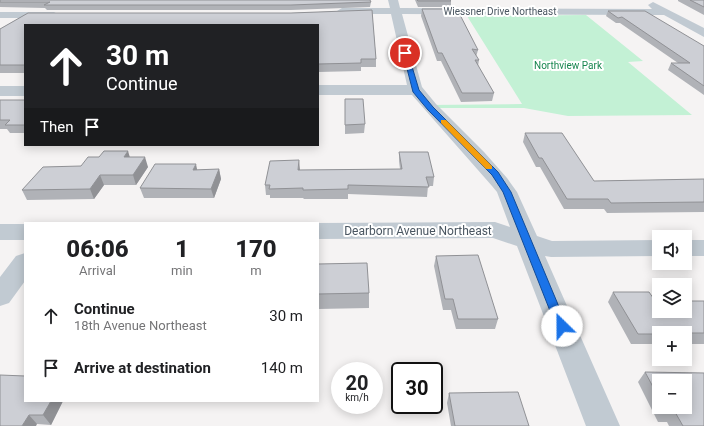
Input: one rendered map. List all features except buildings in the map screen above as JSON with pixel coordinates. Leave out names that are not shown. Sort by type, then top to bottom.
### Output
[{"type":"street","points":[[643,0],[704,33]]},
{"type":"street","points":[[394,6],[412,82],[416,90],[431,108],[495,174],[507,192],[603,426]]},
{"type":"street","name":"Wiessner Drive Northeast","points":[[328,12],[394,6],[665,12]]},
{"type":"street","points":[[0,15],[63,15]]},
{"type":"street","points":[[319,90],[416,90]]},
{"type":"street","points":[[0,91],[24,91]]},
{"type":"street","name":"Dearborn Avenue Northeast","points":[[319,231],[495,230],[551,249],[652,248]]},
{"type":"street","points":[[0,232],[24,232]]},
{"type":"street","points":[[692,248],[704,248]]},
{"type":"street","points":[[0,296],[24,263]]},
{"type":"green space","name":"Northview Park","points":[[586,15],[643,61],[628,62],[692,115],[568,116],[524,108],[431,108],[427,105],[522,104],[467,16]]},
{"type":"slow traffic","points":[[444,122],[489,167]]},
{"type":"route","points":[[405,53],[412,82],[416,90],[431,108],[495,174],[507,192],[562,326]]}]
